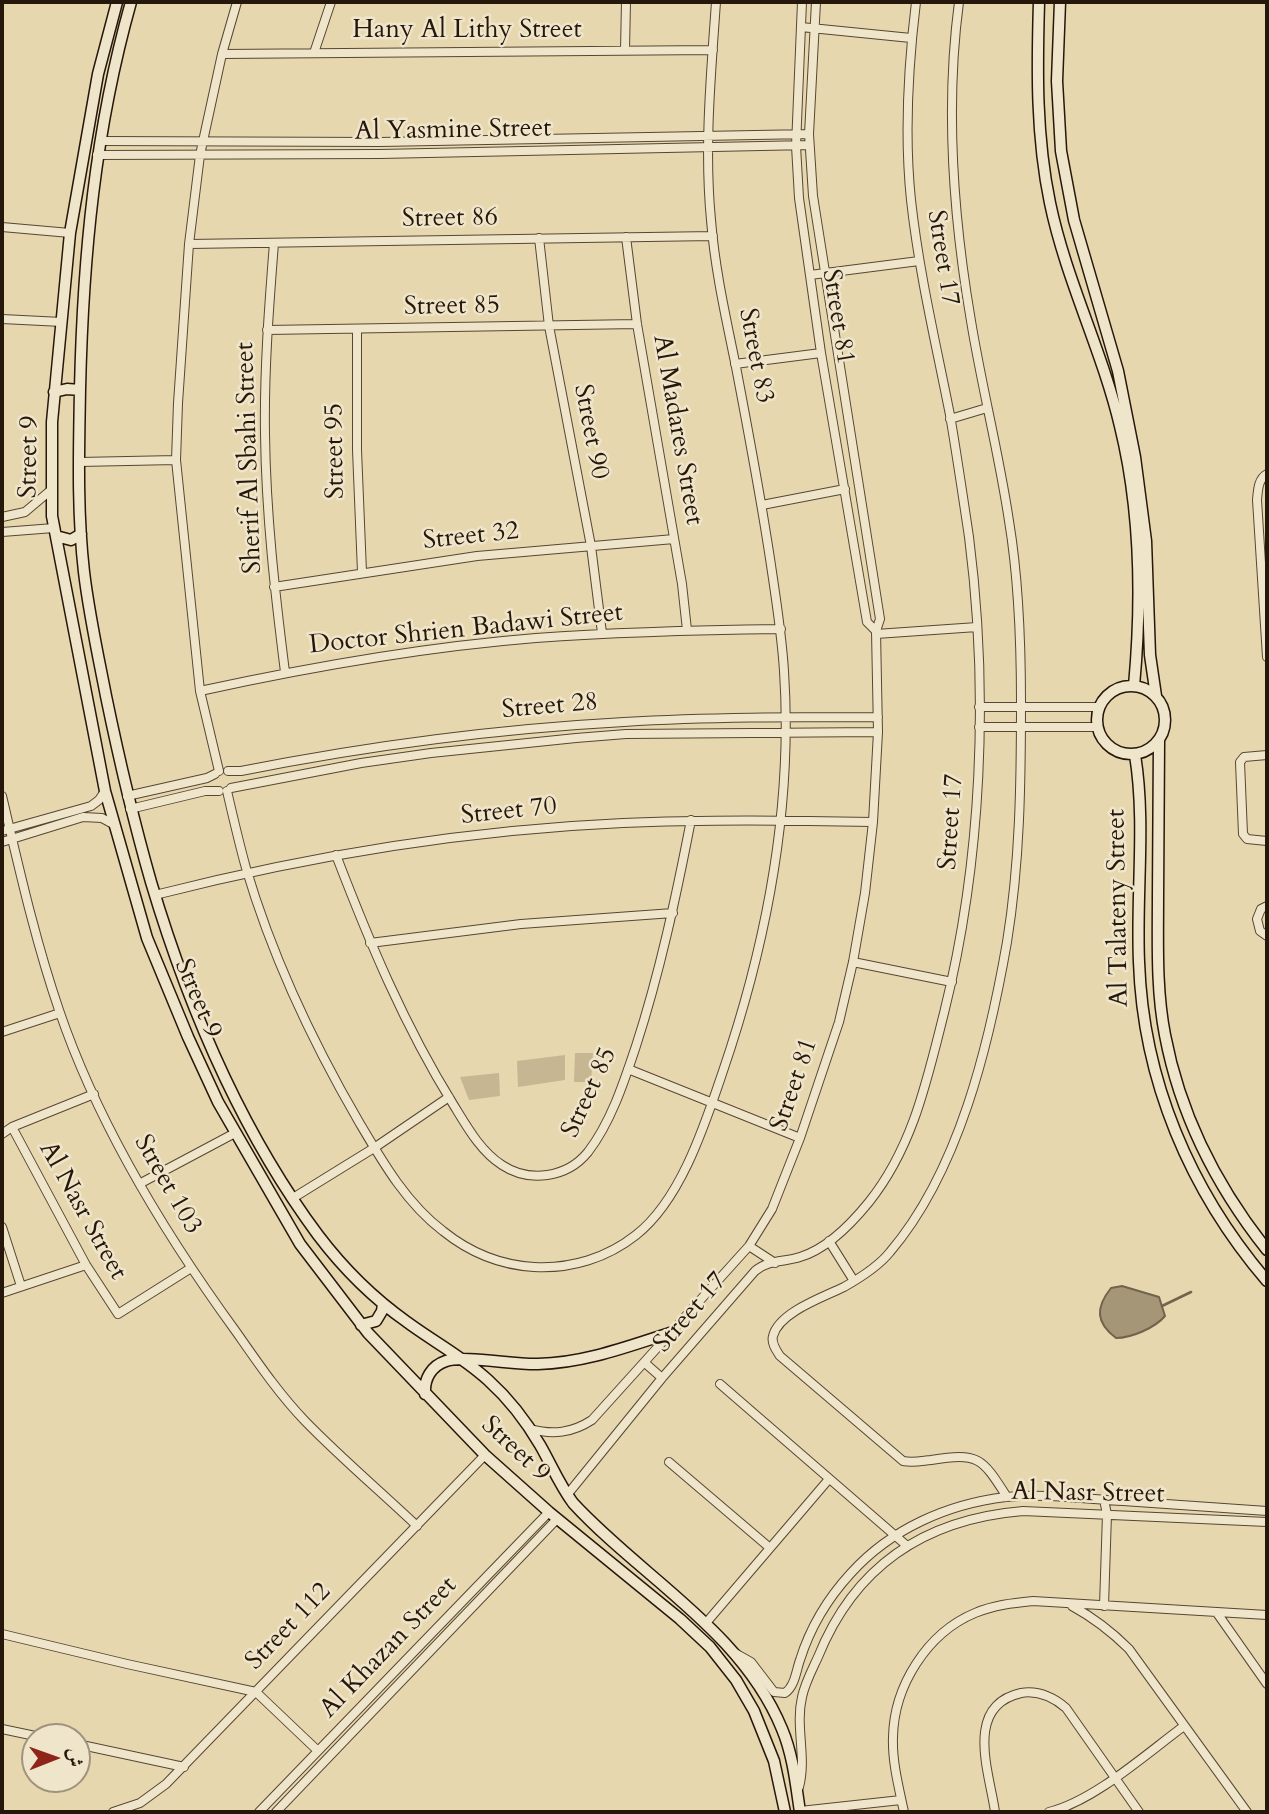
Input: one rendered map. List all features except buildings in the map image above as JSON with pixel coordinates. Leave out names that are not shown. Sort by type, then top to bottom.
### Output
[{"type":"main road","name":"Street 9","points":[[117,2],[98,74],[71,233],[54,392],[51,490],[55,532],[105,791],[147,939],[193,1048],[235,1133],[300,1244],[361,1325],[485,1455],[710,1647],[747,1698],[766,1738],[778,1776],[785,1812]]},
{"type":"main road","name":"Street 9","points":[[131,2],[97,155],[91,201],[81,356],[81,534],[90,618],[130,809],[155,895],[186,985],[218,1062],[245,1116],[293,1198],[331,1251],[383,1304],[465,1360],[502,1394],[530,1429],[567,1495],[706,1623],[733,1653],[778,1720],[787,1742],[800,1812]]},
{"type":"main road","points":[[1039,2],[1037,93],[1050,201],[1069,276],[1120,425],[1131,480],[1137,533],[1139,591],[1134,685]]},
{"type":"main road","points":[[1060,2],[1057,105],[1062,163],[1074,220],[1118,371],[1135,457],[1146,541],[1150,655],[1156,696]]},
{"type":"main road","points":[[58,354],[81,356]]},
{"type":"main road","points":[[54,392],[80,390]]},
{"type":"main road","points":[[55,532],[67,540],[81,534]]},
{"type":"main road","points":[[63,572],[75,565],[84,570]]},
{"type":"main road","points":[[1134,685],[1156,696],[1163,706],[1166,718],[1159,741],[1148,750],[1135,755],[1122,754],[1102,739],[1098,727],[1100,707],[1113,691],[1134,685]]},
{"type":"main road","name":"Al Talateny Street","points":[[1159,741],[1157,961],[1164,1033],[1176,1080],[1203,1149],[1227,1194],[1267,1250]]},
{"type":"main road","name":"Al Talateny Street","points":[[1135,755],[1139,787],[1139,961],[1143,1010],[1152,1060],[1174,1131],[1197,1180],[1225,1226],[1267,1280]]},
{"type":"main road","points":[[361,1325],[372,1323],[379,1318],[383,1304]]},
{"type":"main road","points":[[425,1394],[427,1379],[436,1366],[450,1360],[522,1364],[566,1362],[609,1353],[673,1332]]},
{"type":"street","points":[[221,772],[213,783],[226,790],[234,780],[221,772],[200,691],[176,460],[188,244],[200,155],[222,54],[237,2]]},
{"type":"street","points":[[314,53],[331,2]]},
{"type":"street","points":[[625,50],[626,2]]},
{"type":"street","name":"Street 83","points":[[226,790],[247,872],[276,952],[308,1026],[374,1148],[395,1180],[422,1212],[443,1232],[466,1247],[519,1266],[547,1268],[602,1256],[620,1247],[650,1223],[663,1208],[682,1174],[713,1103],[757,964],[771,892],[780,820],[785,731],[785,673],[781,629],[762,505],[713,236],[709,135],[716,2]]},
{"type":"street","name":"Street 81","points":[[802,2],[796,134],[802,224],[867,622],[876,632]]},
{"type":"street","name":"Street 81","points":[[530,1429],[563,1433],[585,1425],[598,1415],[749,1246],[772,1209],[800,1138],[839,1022],[853,962],[865,893],[873,822],[878,732],[876,632],[879,623],[816,222],[809,134],[816,2]]},
{"type":"street","name":"Street 17","points":[[567,1495],[662,1378],[750,1276],[761,1266],[803,1256],[829,1241],[874,1195],[896,1163],[907,1139],[927,1082],[952,982],[970,879],[975,827],[979,727],[977,627],[968,536],[950,419],[919,261],[911,197],[907,134],[911,38],[916,2]]},
{"type":"street","points":[[959,2],[953,85],[955,203],[971,320],[1003,480],[1016,568],[1022,657],[1023,774],[1017,869],[1003,964],[981,1057],[951,1148],[923,1205],[888,1255],[854,1281],[791,1314],[773,1335],[773,1341],[780,1356],[903,1461],[913,1463],[954,1456],[976,1459],[992,1474],[1007,1497]]},
{"type":"street","points":[[801,27],[911,38]]},
{"type":"street","name":"Hany Al Lithy Street","points":[[222,54],[713,50]]},
{"type":"street","name":"Al Yasmine Street","points":[[100,141],[380,142],[809,134]]},
{"type":"street","points":[[573,137],[573,150]]},
{"type":"street","points":[[410,154],[411,140]]},
{"type":"street","points":[[380,142],[380,154]]},
{"type":"street","name":"Al Yasmine Street","points":[[97,155],[410,154],[809,145]]},
{"type":"street","points":[[2,228],[71,233]]},
{"type":"street","name":"Street 86","points":[[188,244],[713,236]]},
{"type":"street","name":"Al Madares Street","points":[[626,237],[637,324],[684,597],[687,630]]},
{"type":"street","name":"Street 90","points":[[539,238],[549,326],[590,546],[602,634]]},
{"type":"street","name":"Sherif Al Sbahi Street","points":[[274,243],[267,330],[267,485],[274,587],[285,672]]},
{"type":"street","points":[[810,275],[919,261]]},
{"type":"street","points":[[2,319],[62,322]]},
{"type":"street","name":"Street 85","points":[[267,330],[637,324]]},
{"type":"street","name":"Street 95","points":[[357,329],[357,450],[362,572]]},
{"type":"street","points":[[735,364],[821,353]]},
{"type":"street","points":[[950,419],[988,408]]},
{"type":"street","points":[[835,429],[848,426]]},
{"type":"street","points":[[79,462],[176,460]]},
{"type":"street","points":[[1267,474],[1263,476],[1258,487],[1257,500],[1265,563],[1267,657]]},
{"type":"street","points":[[762,505],[845,489]]},
{"type":"street","points":[[2,517],[19,515],[35,506],[51,490]]},
{"type":"street","points":[[19,515],[26,523],[24,530]]},
{"type":"street","points":[[2,532],[55,532]]},
{"type":"street","name":"Street 32","points":[[274,587],[477,556],[674,539]]},
{"type":"street","points":[[876,632],[977,627]]},
{"type":"street","name":"Doctor Shrien Badawi Street","points":[[200,691],[285,672],[533,639],[687,630],[781,629]]},
{"type":"street","points":[[979,707],[1100,707]]},
{"type":"street","name":"Street 28","points":[[127,796],[207,778],[221,772],[427,741],[626,721],[878,717]]},
{"type":"street","points":[[626,721],[626,734]]},
{"type":"street","points":[[979,727],[1098,727]]},
{"type":"street","name":"Street 28","points":[[130,809],[284,776],[431,753],[626,734],[878,732]]},
{"type":"street","points":[[1267,755],[1244,757],[1240,762],[1243,834],[1247,839],[1267,841]]},
{"type":"street","points":[[6,830],[91,806],[105,791]]},
{"type":"street","name":"Street 103","points":[[2,796],[6,830],[12,839],[35,932],[60,1013],[94,1094],[141,1183],[191,1268],[275,1386],[304,1421],[417,1526]]},
{"type":"street","points":[[2,842],[83,817],[102,818],[113,824]]},
{"type":"street","name":"Street 85","points":[[336,855],[370,943],[411,1030],[481,1146],[501,1165],[526,1175],[553,1174],[578,1162],[587,1152],[607,1120],[628,1069],[645,1018],[673,913],[691,820]]},
{"type":"street","name":"Street 70","points":[[155,895],[247,872],[336,855],[548,828],[691,820],[873,822]]},
{"type":"street","points":[[1267,906],[1261,909],[1257,919],[1260,931],[1267,936]]},
{"type":"street","points":[[370,943],[521,924],[673,913]]},
{"type":"street","points":[[853,962],[952,982]]},
{"type":"street","points":[[2,1032],[60,1013]]},
{"type":"street","points":[[628,1069],[800,1138]]},
{"type":"street","points":[[2,1133],[94,1094]]},
{"type":"street","points":[[293,1198],[449,1097]]},
{"type":"street","name":"Al Nasr Street","points":[[12,1127],[86,1265],[118,1314],[191,1268]]},
{"type":"street","points":[[141,1183],[235,1133]]},
{"type":"street","points":[[2,1227],[21,1286]]},
{"type":"street","points":[[829,1241],[854,1281]]},
{"type":"street","points":[[749,1246],[775,1263]]},
{"type":"street","points":[[2,1293],[86,1265]]},
{"type":"street","points":[[645,1363],[662,1378]]},
{"type":"street","points":[[720,1384],[906,1545]]},
{"type":"street","name":"Street 112","points":[[113,1812],[140,1803],[166,1784],[485,1455]]},
{"type":"street","points":[[669,1462],[770,1548]]},
{"type":"street","points":[[706,1623],[829,1479]]},
{"type":"street","name":"Al Nasr Street","points":[[792,1685],[807,1640],[832,1596],[850,1573],[871,1553],[895,1536],[919,1521],[947,1510],[1007,1497],[1104,1500],[1267,1511]]},
{"type":"street","points":[[1104,1500],[1107,1514],[1104,1606]]},
{"type":"street","name":"Al Nasr Street","points":[[797,1794],[803,1767],[801,1706],[804,1689],[825,1637],[845,1605],[884,1562],[906,1545],[951,1524],[999,1513],[1023,1511],[1267,1522]]},
{"type":"street","name":"Al Khazan Street","points":[[259,1812],[554,1515]]},
{"type":"street","name":"Al Khazan Street","points":[[276,1812],[554,1515]]},
{"type":"street","points":[[832,1596],[845,1605]]},
{"type":"street","points":[[904,1812],[893,1737],[896,1716],[909,1676],[926,1649],[957,1623],[974,1613],[1003,1604],[1033,1601],[1267,1615]]},
{"type":"street","points":[[1069,1604],[1091,1616],[1129,1649],[1247,1812]]},
{"type":"street","points":[[1217,1613],[1267,1684]]},
{"type":"street","points":[[2,1634],[256,1692],[318,1751]]},
{"type":"street","points":[[733,1653],[751,1662],[774,1692],[785,1693],[792,1685],[804,1689]]},
{"type":"street","points":[[1005,1812],[995,1811],[986,1768],[985,1730],[995,1709],[1003,1701],[1024,1692],[1047,1695],[1066,1708],[1139,1812]]},
{"type":"street","points":[[356,1712],[364,1720]]},
{"type":"street","points":[[1049,1812],[1072,1804],[1114,1778],[1184,1726]]},
{"type":"street","points":[[2,1729],[21,1733]]},
{"type":"street","points":[[91,1748],[184,1766]]},
{"type":"street","points":[[800,1812],[901,1800]]},
{"type":"shaded area","points":[[575,1053],[593,1053],[591,1082],[574,1082]]},
{"type":"shaded area","points":[[565,1055],[565,1080],[518,1087],[517,1061]]},
{"type":"shaded area","points":[[499,1073],[500,1096],[469,1100],[460,1077]]},
{"type":"shaded area","points":[[1122,1286],[1159,1297],[1165,1316],[1142,1331],[1116,1338],[1101,1321],[1100,1309],[1111,1288]]},
{"type":"waterway","points":[[1162,1306],[1191,1292]]}]
